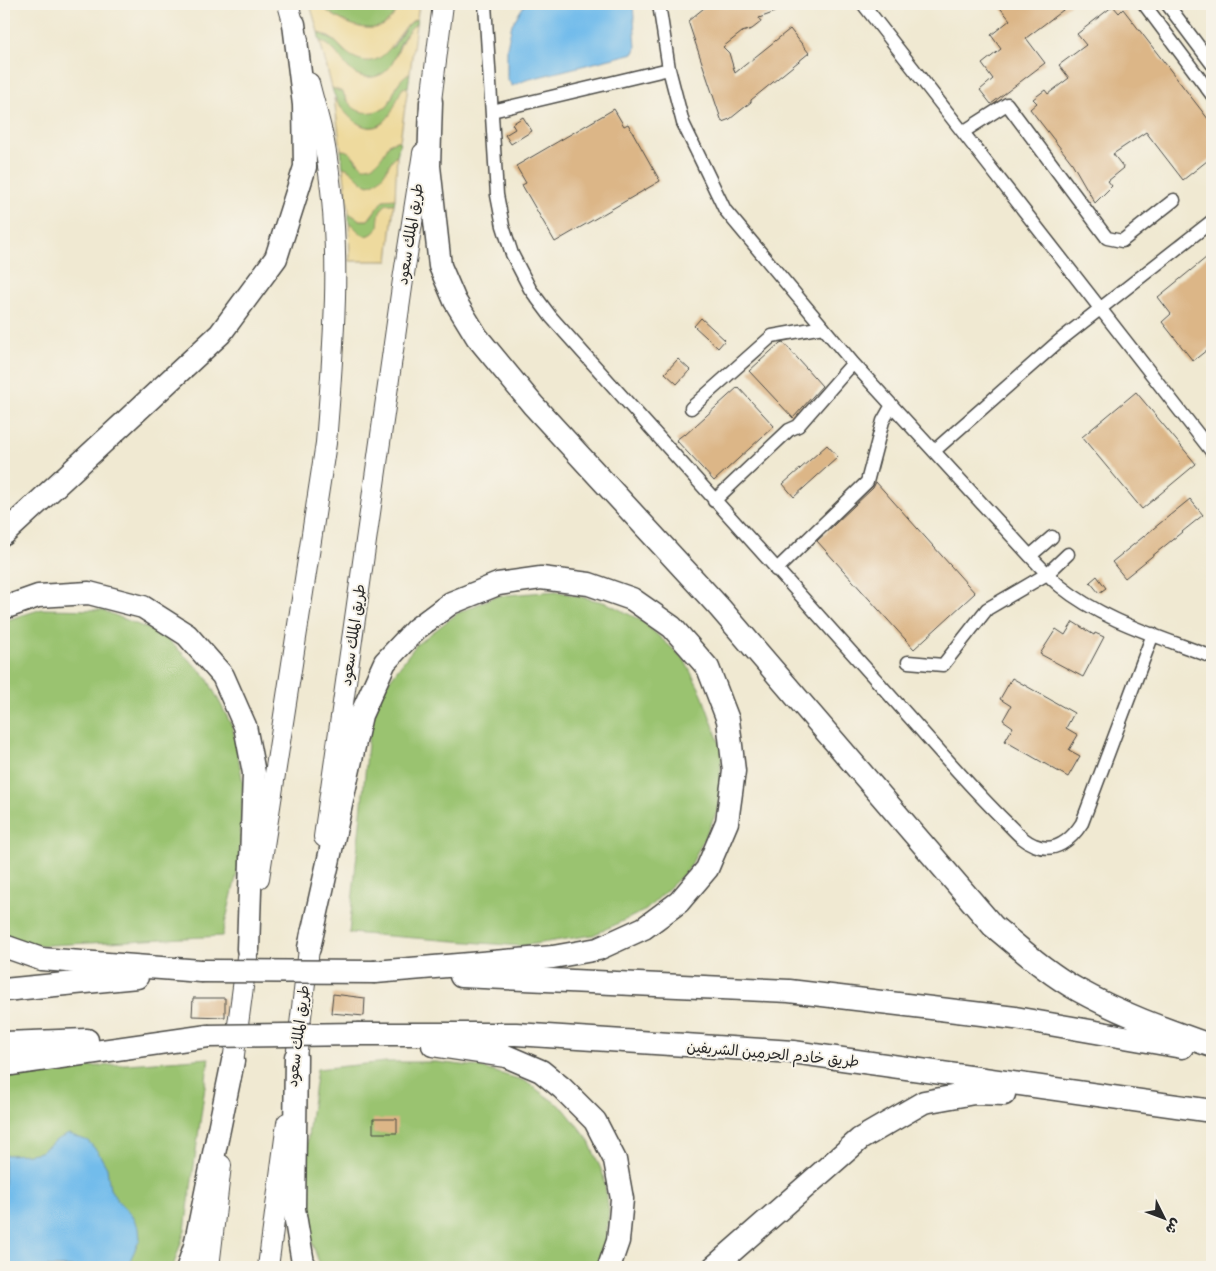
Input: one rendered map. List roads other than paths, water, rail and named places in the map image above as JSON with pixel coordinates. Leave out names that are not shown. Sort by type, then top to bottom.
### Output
[{"type":"highway","points":[[4,534],[220,334],[276,258],[305,167],[304,105],[291,14]]},
{"type":"highway","points":[[431,102],[430,166],[440,266],[455,301],[476,337],[533,405],[720,606],[993,926],[1039,963],[1078,990],[1156,1026],[1212,1046]]},
{"type":"highway","points":[[309,948],[361,716],[385,662],[416,629],[450,603],[498,584],[541,578],[589,584],[632,599],[672,627],[708,668],[728,720],[734,771],[728,822],[707,869],[679,902],[644,928],[598,949],[553,957],[375,972]]},
{"type":"highway","points":[[4,608],[38,596],[89,593],[143,607],[188,635],[223,676],[245,726],[254,773],[248,949]]},
{"type":"highway","points":[[4,946],[40,959],[201,971],[375,972],[789,991],[1015,1018],[1212,1052]]},
{"type":"highway","points":[[4,990],[201,971]]},
{"type":"highway","points":[[4,1044],[208,1036],[360,1034],[506,1056],[541,1072],[562,1088],[595,1121],[614,1160],[622,1199],[618,1241],[609,1267]]},
{"type":"highway","name":"طريق خادم الحرمين الشريفين","points":[[360,1034],[516,1034],[793,1052],[1212,1111]]},
{"type":"highway","points":[[4,1065],[208,1036]]},
{"type":"highway","points":[[296,1057],[294,1209],[303,1263],[306,1267]]},
{"type":"highway","points":[[188,1267],[195,1246],[233,1061]]},
{"type":"highway","points":[[714,1267],[860,1139],[924,1102],[974,1093],[1113,1097]]},
{"type":"main road","name":"طريق الملك سعود","points":[[268,1267],[309,948],[402,289],[431,102],[443,4]]},
{"type":"main road","points":[[209,1267],[248,949],[326,442],[332,367],[335,263],[332,207],[324,143],[291,14]]},
{"type":"street","points":[[485,4],[497,195],[503,226],[512,254],[530,289],[551,317],[714,501],[999,815],[1026,842],[1042,848],[1067,842],[1082,823],[1153,634]]},
{"type":"street","points":[[659,4],[668,70],[683,123],[725,210],[853,363],[1030,556],[1060,586],[1114,619],[1212,657]]},
{"type":"street","points":[[863,4],[1212,452]]},
{"type":"street","points":[[1144,4],[1212,95]]},
{"type":"street","points":[[1167,4],[1212,64]]},
{"type":"street","points":[[492,110],[668,70]]},
{"type":"street","points":[[963,132],[1007,104],[1107,238],[1122,241],[1174,200]]},
{"type":"street","points":[[934,451],[1059,341],[1212,221]]},
{"type":"street","points":[[691,408],[772,336],[823,327]]},
{"type":"street","points":[[714,501],[789,430],[798,426],[853,363]]},
{"type":"street","points":[[776,570],[867,482],[883,421],[892,405]]},
{"type":"street","points":[[1030,556],[1052,536]]},
{"type":"street","points":[[908,662],[943,665],[987,609],[1047,574],[1068,554]]},
{"type":"water","points":[[525,4],[633,4],[636,48],[634,53],[526,80],[512,86],[507,78],[507,47],[512,24]]},
{"type":"water","points":[[69,1134],[88,1141],[98,1152],[107,1168],[110,1189],[139,1228],[140,1239],[127,1267],[4,1267],[4,1155],[40,1152],[58,1139]]}]
